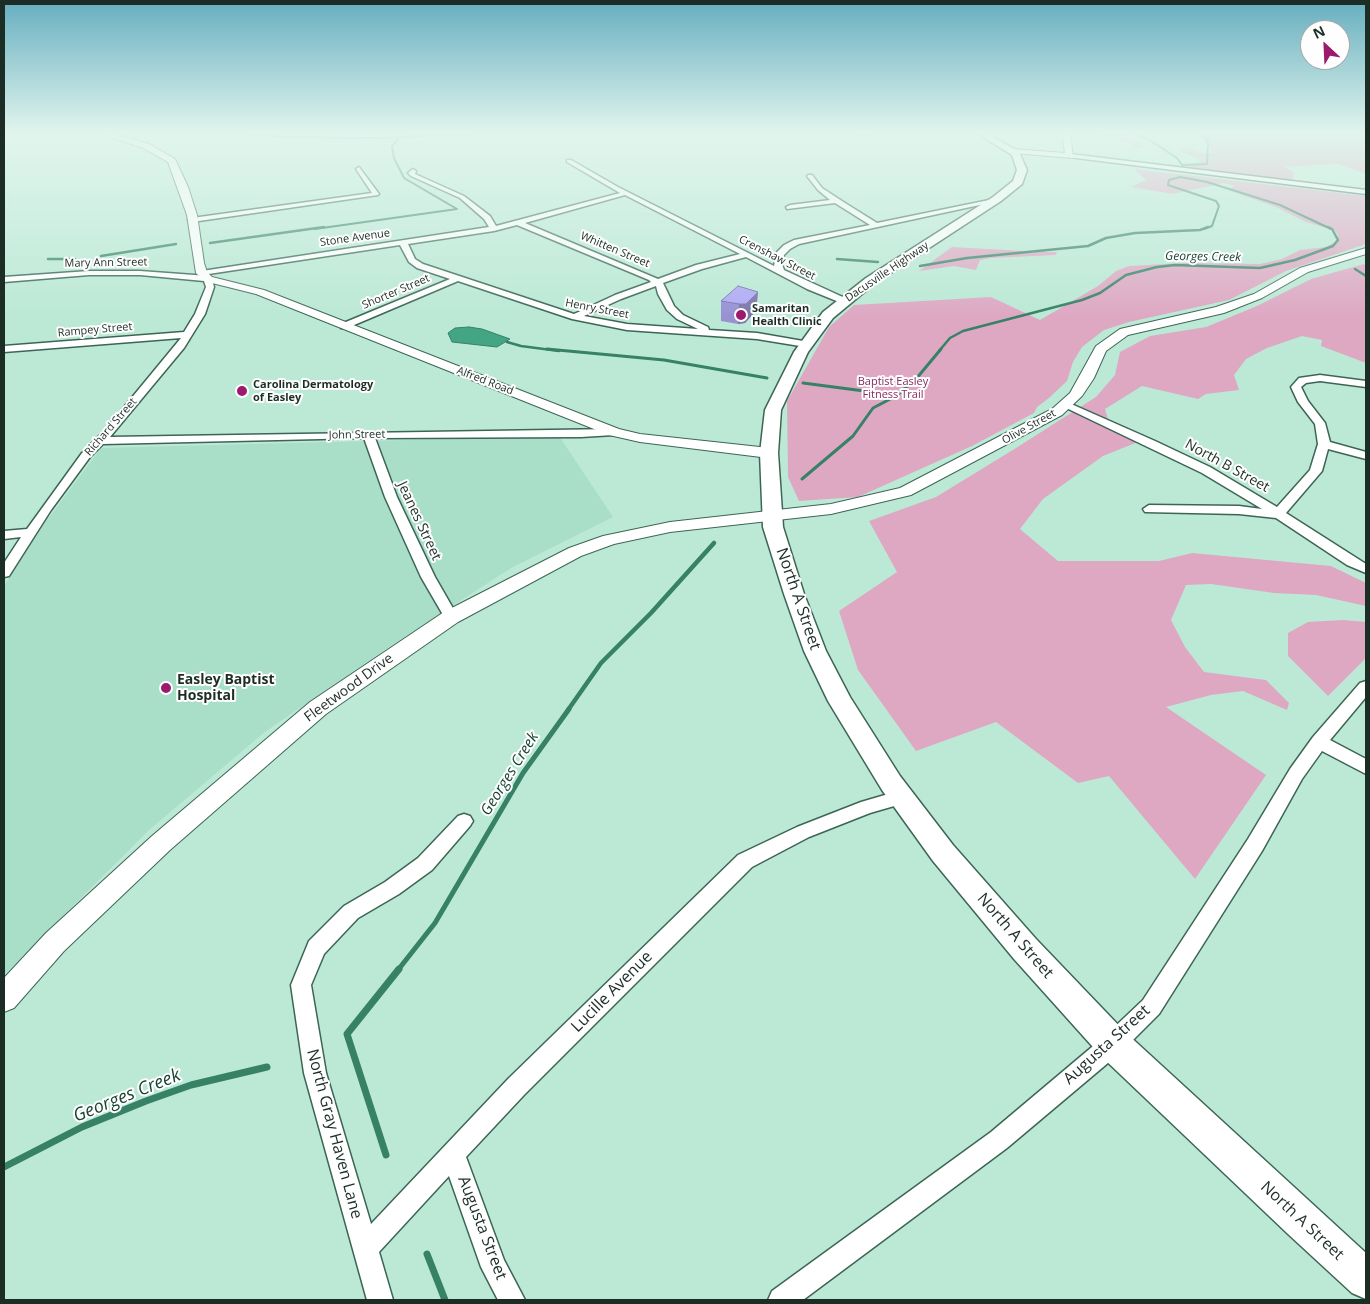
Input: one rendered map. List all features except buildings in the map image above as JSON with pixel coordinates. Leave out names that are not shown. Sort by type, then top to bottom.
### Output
[{"type":"main road","name":"Dacusville Highway","points":[[772,517],[769,453],[773,410],[788,376],[806,344],[828,315],[870,281],[1003,194]]},
{"type":"main road","name":"North A Street","points":[[772,517],[773,527],[794,594],[815,651],[840,701],[902,797],[943,853],[1025,949],[1113,1044],[1301,1221],[1366,1279]]},
{"type":"street","points":[[185,194],[205,276]]},
{"type":"street","points":[[192,220],[376,194]]},
{"type":"street","points":[[455,194],[462,197],[487,218],[494,229]]},
{"type":"street","name":"Stone Avenue","points":[[205,276],[403,242],[494,229],[623,194]]},
{"type":"street","name":"Crenshaw Street","points":[[628,194],[810,288],[844,301]]},
{"type":"street","points":[[828,194],[877,226]]},
{"type":"street","points":[[790,207],[837,201]]},
{"type":"street","points":[[780,272],[778,264],[780,254],[792,244],[994,201]]},
{"type":"street","name":"Whitten Street","points":[[519,223],[594,253],[658,282],[670,308],[680,317],[711,333]]},
{"type":"street","name":"Henry Street","points":[[403,242],[415,263],[456,279],[575,317],[627,327],[757,336],[806,344]]},
{"type":"street","name":"Olive Street","points":[[772,517],[831,509],[905,492],[1058,412],[1074,396],[1087,378],[1093,362],[1101,349],[1124,332],[1220,310],[1258,296],[1304,270],[1366,251]]},
{"type":"street","points":[[575,317],[618,297],[710,263],[746,255]]},
{"type":"street","name":"Mary Ann Street","points":[[4,280],[115,273],[205,276]]},
{"type":"street","name":"Alfred Road","points":[[205,276],[260,292],[614,432],[640,438],[769,453]]},
{"type":"street","name":"Richard Street","points":[[4,573],[86,455],[100,441],[188,335],[200,314],[210,287],[205,276]]},
{"type":"street","name":"Shorter Street","points":[[344,326],[456,279]]},
{"type":"street","name":"Rampey Street","points":[[4,349],[188,335]]},
{"type":"street","points":[[1149,509],[1239,510],[1278,514],[1316,471],[1324,444],[1320,423],[1303,402],[1296,387],[1303,380],[1320,378],[1366,384]]},
{"type":"street","name":"North B Street","points":[[1065,405],[1206,470],[1366,569]]},
{"type":"street","name":"John Street","points":[[100,441],[614,432]]},
{"type":"street","name":"Jeanes Street","points":[[368,435],[391,497],[428,577],[451,617]]},
{"type":"street","points":[[1324,444],[1366,456]]},
{"type":"street","name":"Fleetwood Drive","points":[[4,998],[62,935],[161,842],[245,770],[318,708],[451,617],[575,552],[609,540],[670,527],[772,517]]},
{"type":"street","points":[[4,535],[31,532]]},
{"type":"street","name":"Augusta Street","points":[[781,1300],[999,1140],[1113,1044],[1151,1007],[1255,845],[1296,774],[1366,687]]},
{"type":"street","points":[[1320,742],[1366,766]]},
{"type":"street","name":"Lucille Avenue","points":[[365,1248],[454,1156],[516,1087],[745,861],[803,832],[867,807],[902,797]]},
{"type":"street","name":"North Gray Haven Lane","points":[[380,1300],[315,1074],[302,985],[316,948],[351,912],[392,888],[425,864],[464,821]]},
{"type":"street","name":"Augusta Street","points":[[454,1156],[494,1266],[512,1300]]},
{"type":"shaded area","points":[[469,327],[482,329],[510,339],[497,347],[452,342],[448,333],[455,328]]},
{"type":"shaded area","name":"Easley Baptist Hospital","points":[[559,436],[613,517],[511,568],[392,645],[266,731],[149,830],[4,975],[4,586],[45,523],[101,448]]},
{"type":"green space","name":"Baptist Easley Fitness Trail","points":[[1239,194],[1348,194],[1366,196],[1366,244],[1286,271],[1229,300],[1129,322],[1104,330],[1082,347],[1073,362],[1067,381],[1037,407],[1034,413],[972,446],[858,497],[799,501],[788,477],[787,401],[829,327],[854,305],[991,297],[1040,320],[1098,286],[1116,271],[1129,266],[1184,263],[1260,264],[1282,259],[1300,250],[1326,247],[1335,242],[1338,235],[1334,230],[1306,222],[1278,208]]},
{"type":"green space","points":[[952,247],[1057,252],[1056,255],[980,260],[976,270],[954,266],[919,271]]},
{"type":"green space","points":[[1364,264],[1366,266],[1366,363],[1321,346],[1322,340],[1302,336],[1267,348],[1246,359],[1234,375],[1239,390],[1206,394],[1198,399],[1142,386],[1105,409],[1108,419],[1148,438],[1103,456],[1043,499],[1020,529],[1058,561],[1159,561],[1192,553],[1331,566],[1366,583],[1366,606],[1316,595],[1274,593],[1211,584],[1186,585],[1171,620],[1185,647],[1204,672],[1266,680],[1289,703],[1287,710],[1243,691],[1211,695],[1166,707],[1266,775],[1195,879],[1109,776],[1078,783],[996,722],[916,751],[858,670],[839,611],[897,572],[869,521],[936,497],[1096,397],[1115,375],[1120,352],[1150,336],[1206,327],[1257,306],[1311,279]]},
{"type":"green space","points":[[1343,620],[1366,622],[1366,658],[1328,696],[1288,656],[1288,633],[1308,622]]},
{"type":"waterway","points":[[315,229],[457,209],[431,194]]},
{"type":"waterway","name":"Georges Creek","points":[[1195,194],[1216,201],[1219,206],[1212,226],[1204,229]]},
{"type":"waterway","name":"Georges Creek","points":[[1245,194],[1280,205],[1331,229]]},
{"type":"waterway","points":[[210,243],[324,227]]},
{"type":"waterway","points":[[920,266],[967,258],[1088,246],[1106,238],[1135,233],[1200,230],[1208,227]]},
{"type":"waterway","name":"Georges Creek","points":[[939,351],[950,338],[963,331],[1082,300],[1100,293],[1126,275],[1157,267],[1175,265],[1260,268],[1295,260],[1333,246],[1338,240],[1332,229],[1328,227]]},
{"type":"waterway","points":[[101,256],[176,244]]},
{"type":"waterway","points":[[48,259],[75,259]]},
{"type":"waterway","points":[[837,259],[878,262]]},
{"type":"waterway","points":[[1355,269],[1366,276]]},
{"type":"waterway","points":[[507,342],[521,346],[559,351]]},
{"type":"waterway","points":[[547,349],[664,360],[767,378]]},
{"type":"waterway","name":"Georges Creek","points":[[802,479],[853,436],[873,408],[896,396],[916,379],[941,349]]},
{"type":"waterway","points":[[803,383],[895,395]]},
{"type":"waterway","name":"Georges Creek","points":[[568,710],[601,663],[651,613],[714,543]]},
{"type":"waterway","name":"Georges Creek","points":[[398,970],[435,923],[523,773],[569,709]]},
{"type":"waterway","points":[[386,1155],[347,1034],[399,969]]},
{"type":"waterway","name":"Georges Creek","points":[[4,1167],[82,1127],[146,1101],[191,1085],[267,1067]]},
{"type":"waterway","points":[[427,1254],[445,1300]]},
{"type":"place","name":"Samaritan Health Clinic","points":[[741,315]]},
{"type":"place","name":"Carolina Dermatology of Easley","points":[[242,391]]},
{"type":"place","name":"Easley Baptist Hospital","points":[[166,688]]}]
